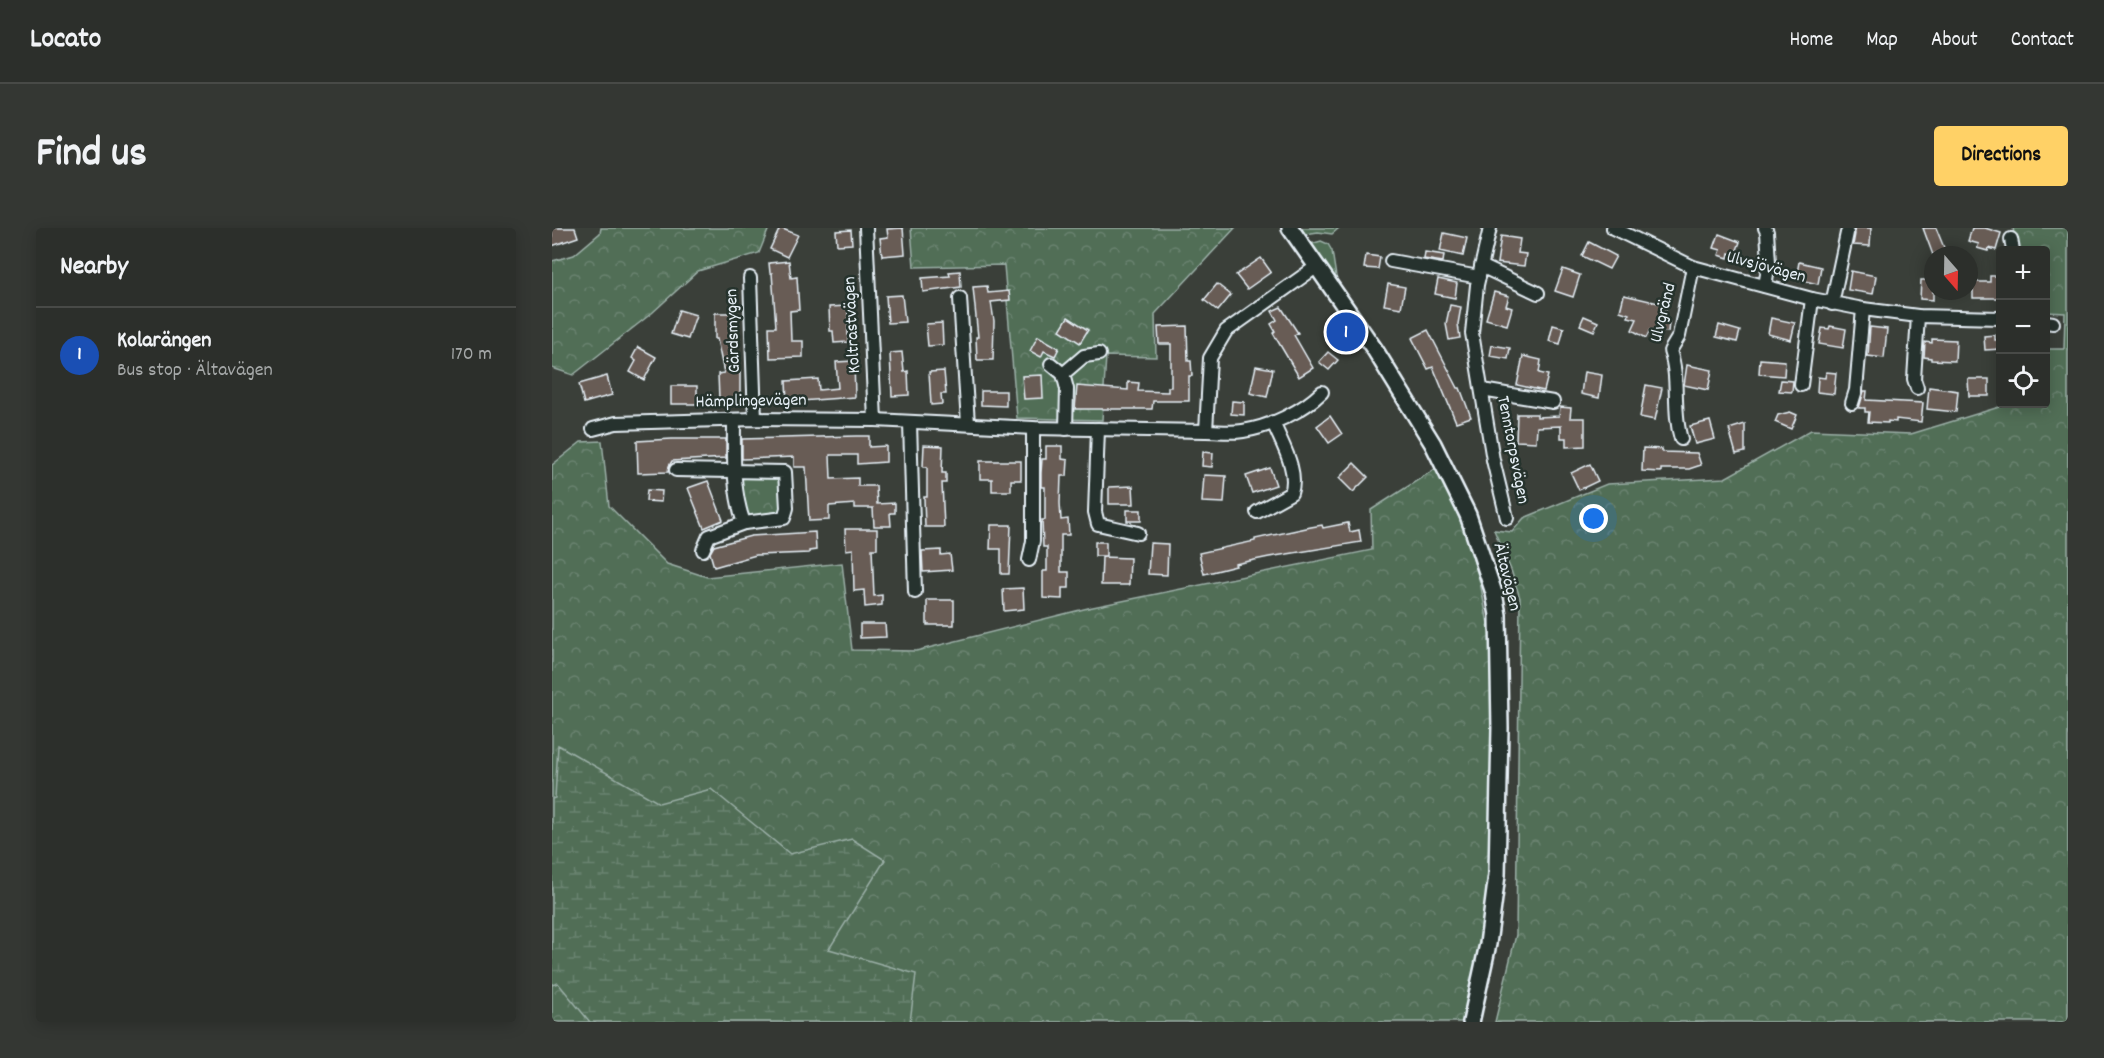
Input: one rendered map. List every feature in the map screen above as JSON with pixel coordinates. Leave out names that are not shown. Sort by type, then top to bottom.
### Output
[{"type":"main road","name":"Ältavägen","points":[[1290,228],[1375,351],[1433,444],[1468,515],[1494,593],[1498,615],[1500,728],[1497,875],[1488,944],[1471,1022]]},
{"type":"street","name":"Koltrastvägen","points":[[866,228],[875,420]]},
{"type":"street","name":"Tenntorpsvägen","points":[[1490,228],[1480,272],[1472,333],[1493,460],[1507,518]]},
{"type":"street","name":"Ulvsjövägen","points":[[1613,228],[1694,267],[1812,300],[1918,316],[1996,318]]},
{"type":"street","points":[[1765,228],[1769,262],[1765,286]]},
{"type":"street","points":[[1832,303],[1847,233]]},
{"type":"street","points":[[1391,261],[1480,272],[1538,293]]},
{"type":"street","points":[[1206,431],[1209,358],[1226,331],[1316,267]]},
{"type":"street","name":"Ulvgränd","points":[[1681,439],[1676,423],[1676,366],[1670,351],[1679,336],[1694,267]]},
{"type":"street","name":"Gärdsmygen","points":[[750,278],[755,419]]},
{"type":"street","points":[[960,298],[968,424]]},
{"type":"street","name":"Ulvsjövägen","points":[[1801,385],[1812,300]]},
{"type":"street","points":[[1852,403],[1856,390],[1863,309]]},
{"type":"street","points":[[1917,388],[1914,379],[1918,316]]},
{"type":"street","points":[[1063,374],[1084,356],[1099,354]]},
{"type":"street","points":[[1051,364],[1063,374],[1067,389],[1066,429]]},
{"type":"street","name":"Tenntorpsvägen","points":[[1482,390],[1553,402]]},
{"type":"street","name":"Hämplingevägen","points":[[593,429],[616,423],[755,419],[875,420],[1066,429],[1243,431],[1273,422],[1312,401],[1322,392]]},
{"type":"street","points":[[734,420],[734,472],[739,509],[744,523]]},
{"type":"street","points":[[1257,512],[1291,493],[1294,484],[1292,470],[1273,422]]},
{"type":"street","points":[[910,423],[915,592]]},
{"type":"street","points":[[1029,560],[1033,542],[1033,428]]},
{"type":"street","points":[[1098,429],[1095,512],[1098,524],[1138,533]]},
{"type":"street","points":[[676,470],[785,472],[787,508],[784,518],[744,523],[709,536],[703,550]]},
{"type":"green space","points":[[601,228],[769,228],[759,253],[698,271],[652,313],[573,375],[552,368],[552,261],[574,255],[600,233]]},
{"type":"green space","points":[[911,228],[1235,228],[1155,314],[1156,357],[1106,356],[1102,420],[1017,418],[1004,265],[914,267]]},
{"type":"green space","points":[[1300,228],[1339,228],[1332,234],[1318,232],[1305,234]]},
{"type":"green space","points":[[2013,228],[2068,228],[2068,1022],[1495,1022],[1516,935],[1520,598],[1494,530],[1512,532],[1524,518],[1607,484],[1725,478],[1811,430],[1911,434],[1996,408],[2050,408],[2050,349],[2064,349],[2065,313],[2050,312],[2050,246],[2016,246]]},
{"type":"green space","points":[[1321,241],[1328,244],[1332,251],[1337,283],[1311,244]]},
{"type":"green space","points":[[602,441],[609,506],[667,564],[707,577],[842,563],[852,650],[916,651],[1088,608],[1372,550],[1371,510],[1438,467],[1466,535],[1480,582],[1490,634],[1493,805],[1481,958],[1466,1022],[552,1022],[552,465],[581,442]]},
{"type":"green space","points":[[779,475],[782,479],[781,514],[748,517],[744,509],[740,477]]},
{"type":"green space","points":[[558,745],[659,803],[711,789],[790,854],[852,839],[885,860],[829,949],[916,974],[910,1022],[590,1022],[558,983],[552,985],[552,799],[555,798]]},
{"type":"building","points":[[552,228],[575,228],[578,237],[552,246]]},
{"type":"building","points":[[780,228],[798,235],[787,257],[770,249]]},
{"type":"building","points":[[903,228],[905,254],[882,256],[880,238],[888,237],[887,229]]},
{"type":"building","points":[[1854,228],[1871,228],[1870,246],[1853,245]]},
{"type":"building","points":[[1923,228],[1936,228],[1943,246],[1930,246]]},
{"type":"building","points":[[1972,228],[1985,228],[2001,233],[1996,250],[1978,248],[1979,244],[1968,241]]},
{"type":"building","points":[[851,230],[852,244],[837,245],[836,231]]},
{"type":"building","points":[[1444,233],[1467,238],[1463,256],[1440,251]]},
{"type":"building","points":[[1719,234],[1740,242],[1735,255],[1729,253],[1728,258],[1719,255],[1721,250],[1714,248]]},
{"type":"building","points":[[1501,236],[1520,239],[1518,253],[1526,254],[1524,266],[1497,263]]},
{"type":"building","points":[[1589,242],[1616,256],[1609,269],[1582,256]]},
{"type":"building","points":[[1425,252],[1444,255],[1443,262],[1424,259]]},
{"type":"building","points":[[1366,255],[1380,257],[1378,269],[1364,268]]},
{"type":"building","points":[[1261,258],[1271,272],[1247,289],[1236,275]]},
{"type":"building","points":[[789,261],[791,278],[797,277],[799,310],[790,311],[791,341],[803,341],[803,357],[770,358],[769,327],[776,327],[772,273],[770,273],[769,263]]},
{"type":"building","points":[[1799,262],[1821,267],[1818,284],[1796,279]]},
{"type":"building","points":[[1563,269],[1580,275],[1573,297],[1555,291]]},
{"type":"building","points":[[960,271],[961,287],[923,292],[922,278],[950,276],[949,272]]},
{"type":"building","points":[[1851,271],[1876,276],[1873,294],[1848,290]]},
{"type":"building","points":[[1990,276],[1996,276],[1996,298],[1978,298],[1978,282],[1990,282]]},
{"type":"building","points":[[1438,279],[1457,283],[1455,298],[1435,294]]},
{"type":"building","points":[[1921,280],[1924,280],[1924,299],[1920,299]]},
{"type":"building","points":[[1217,284],[1231,295],[1218,311],[1204,300]]},
{"type":"building","points":[[1388,284],[1405,287],[1401,308],[1384,305]]},
{"type":"building","points":[[987,286],[988,293],[1009,291],[1010,300],[991,302],[994,321],[993,360],[977,360],[976,337],[978,337],[973,287]]},
{"type":"building","points":[[1494,292],[1509,296],[1506,306],[1512,308],[1507,325],[1486,319]]},
{"type":"building","points":[[902,295],[905,322],[888,323],[886,296]]},
{"type":"building","points":[[1624,295],[1663,304],[1662,309],[1666,310],[1663,322],[1669,322],[1668,332],[1650,330],[1646,338],[1632,330],[1637,319],[1628,317],[1629,314],[1620,311]]},
{"type":"building","points":[[1450,305],[1461,307],[1458,324],[1460,338],[1449,340],[1446,324]]},
{"type":"building","points":[[848,306],[848,342],[834,343],[833,331],[830,331],[829,307]]},
{"type":"building","points":[[1281,307],[1298,333],[1294,335],[1313,368],[1299,377],[1273,333],[1275,331],[1271,324],[1277,320],[1272,311]]},
{"type":"building","points":[[679,310],[696,315],[688,339],[671,334]]},
{"type":"building","points":[[715,313],[735,313],[735,339],[732,339],[740,373],[740,398],[719,399],[718,374],[724,373],[717,339],[715,339]]},
{"type":"building","points":[[1584,316],[1598,322],[1594,331],[1580,325]]},
{"type":"building","points":[[1068,317],[1088,330],[1080,343],[1060,330]]},
{"type":"building","points":[[1771,318],[1795,323],[1791,340],[1768,334]]},
{"type":"building","points":[[942,323],[943,345],[928,346],[926,324]]},
{"type":"building","points":[[1553,325],[1564,328],[1560,344],[1549,341]]},
{"type":"building","points":[[1719,325],[1740,331],[1737,342],[1716,337]]},
{"type":"building","points":[[1187,326],[1188,361],[1191,361],[1192,376],[1189,376],[1189,401],[1153,401],[1152,409],[1075,409],[1077,386],[1128,390],[1128,382],[1139,383],[1138,391],[1168,392],[1168,387],[1171,387],[1171,344],[1159,344],[1158,327]]},
{"type":"building","points":[[1830,326],[1846,329],[1843,348],[1819,344],[1822,328],[1829,329]]},
{"type":"building","points":[[1870,327],[1887,329],[1884,358],[1868,356]]},
{"type":"building","points":[[1428,330],[1460,388],[1471,417],[1456,422],[1433,367],[1428,369],[1412,338]]},
{"type":"building","points":[[1995,335],[1996,349],[1985,350],[1984,336]]},
{"type":"building","points":[[1038,336],[1059,348],[1055,356],[1044,351],[1041,357],[1030,351]]},
{"type":"building","points":[[1932,339],[1956,340],[1955,361],[1931,360],[1931,358],[1924,357],[1925,342],[1932,343]]},
{"type":"building","points":[[1492,345],[1510,348],[1508,359],[1490,356]]},
{"type":"building","points":[[638,347],[656,357],[644,380],[630,372],[636,361],[632,358]]},
{"type":"building","points":[[902,352],[904,372],[908,371],[909,395],[892,396],[890,353]]},
{"type":"building","points":[[1328,352],[1338,360],[1329,370],[1319,362]]},
{"type":"building","points":[[1523,356],[1541,360],[1539,373],[1548,375],[1544,391],[1517,385]]},
{"type":"building","points":[[1760,359],[1785,361],[1784,376],[1759,374]]},
{"type":"building","points":[[854,361],[855,397],[787,402],[786,381],[818,379],[819,390],[838,388],[836,362]]},
{"type":"building","points":[[1687,365],[1712,370],[1708,390],[1684,385]]},
{"type":"building","points":[[1256,366],[1273,369],[1267,397],[1250,393]]},
{"type":"building","points":[[944,371],[946,394],[941,394],[942,404],[931,405],[929,372]]},
{"type":"building","points":[[1584,372],[1602,375],[1599,398],[1581,394]]},
{"type":"building","points":[[1826,372],[1836,373],[1834,394],[1817,392],[1818,377],[1825,378]]},
{"type":"building","points":[[1042,375],[1043,398],[1024,399],[1022,376]]},
{"type":"building","points":[[607,376],[612,395],[584,403],[579,384]]},
{"type":"building","points":[[1968,379],[1989,379],[1989,396],[1969,396]]},
{"type":"building","points":[[1781,380],[1793,381],[1792,392],[1779,391]]},
{"type":"building","points":[[1646,385],[1662,388],[1655,420],[1640,417]]},
{"type":"building","points":[[671,386],[697,386],[697,404],[671,404]]},
{"type":"building","points":[[1929,387],[1958,391],[1956,412],[1927,409]]},
{"type":"building","points":[[981,391],[1006,391],[1006,406],[981,405]]},
{"type":"building","points":[[1864,391],[1867,391],[1866,400],[1923,403],[1921,422],[1896,419],[1896,422],[1888,421],[1888,423],[1868,422],[1869,412],[1865,412],[1865,408],[1859,408]]},
{"type":"building","points":[[1232,401],[1244,402],[1244,415],[1231,414]]},
{"type":"building","points":[[1560,407],[1571,408],[1570,418],[1585,418],[1585,446],[1566,447],[1566,438],[1561,438],[1561,426],[1537,427],[1536,442],[1516,441],[1517,414],[1537,414],[1537,417],[1559,416]]},
{"type":"building","points":[[1790,412],[1797,415],[1791,429],[1775,422],[1778,415]]},
{"type":"building","points":[[1330,416],[1342,434],[1329,443],[1317,426]]},
{"type":"building","points":[[1710,421],[1715,439],[1695,444],[1690,426]]},
{"type":"building","points":[[1745,424],[1745,452],[1736,454],[1729,429]]},
{"type":"building","points":[[869,436],[869,447],[886,446],[886,462],[857,464],[857,455],[830,455],[831,479],[858,478],[858,486],[876,486],[877,504],[895,503],[895,513],[890,513],[891,526],[874,526],[873,508],[855,508],[855,504],[829,506],[829,520],[809,521],[806,467],[794,467],[794,457],[742,459],[742,439]]},
{"type":"building","points":[[726,439],[726,458],[672,461],[668,472],[638,473],[637,441]]},
{"type":"building","points":[[924,445],[943,446],[942,473],[946,473],[946,483],[942,483],[944,527],[925,527],[924,497],[927,497],[927,467],[923,467]]},
{"type":"building","points":[[1046,446],[1062,446],[1062,459],[1068,460],[1067,476],[1061,476],[1060,503],[1061,520],[1068,519],[1069,535],[1061,535],[1061,572],[1069,572],[1069,588],[1062,588],[1062,599],[1043,598],[1043,571],[1047,571],[1047,547],[1043,547],[1042,520],[1045,520],[1045,487],[1041,487],[1041,473],[1042,459],[1046,459]]},
{"type":"building","points":[[1643,448],[1662,449],[1662,452],[1697,453],[1701,465],[1689,469],[1661,469],[1661,472],[1642,471]]},
{"type":"building","points":[[1203,452],[1213,453],[1212,467],[1202,466]]},
{"type":"building","points":[[980,461],[1021,461],[1021,480],[1011,480],[1011,491],[992,491],[992,479],[980,479]]},
{"type":"building","points":[[1354,463],[1368,477],[1353,492],[1339,478]]},
{"type":"building","points":[[1590,464],[1598,481],[1579,490],[1571,473]]},
{"type":"building","points":[[1270,468],[1276,485],[1252,493],[1246,476]]},
{"type":"building","points":[[1204,475],[1226,476],[1224,503],[1202,502]]},
{"type":"building","points":[[708,481],[723,520],[704,528],[688,488]]},
{"type":"building","points":[[1133,486],[1134,504],[1109,504],[1109,487]]},
{"type":"building","points":[[647,490],[662,491],[661,502],[646,501]]},
{"type":"building","points":[[1127,510],[1141,510],[1141,521],[1127,521]]},
{"type":"building","points":[[1348,523],[1350,532],[1359,530],[1361,542],[1269,557],[1235,564],[1236,566],[1204,574],[1199,553],[1311,527],[1322,525],[1323,528]]},
{"type":"building","points":[[991,525],[1011,525],[1009,574],[1001,574],[1001,549],[990,549]]},
{"type":"building","points":[[845,529],[877,529],[877,549],[872,549],[874,596],[882,595],[882,605],[865,607],[864,590],[854,591],[853,549],[846,550]]},
{"type":"building","points":[[815,532],[816,550],[809,551],[809,553],[756,555],[714,567],[710,553],[714,546],[751,536]]},
{"type":"building","points":[[1095,542],[1106,542],[1106,556],[1095,556]]},
{"type":"building","points":[[1150,543],[1168,544],[1167,575],[1148,574]]},
{"type":"building","points":[[941,550],[941,555],[950,554],[952,570],[923,572],[922,551]]},
{"type":"building","points":[[1102,557],[1130,558],[1129,585],[1101,585]]},
{"type":"building","points":[[1023,588],[1024,609],[1004,611],[1003,589]]},
{"type":"building","points":[[927,600],[954,600],[954,625],[927,625]]},
{"type":"building","points":[[860,624],[885,624],[886,637],[860,638]]},
{"type":"place","name":"Kolarängen","points":[[1346,332]]}]
